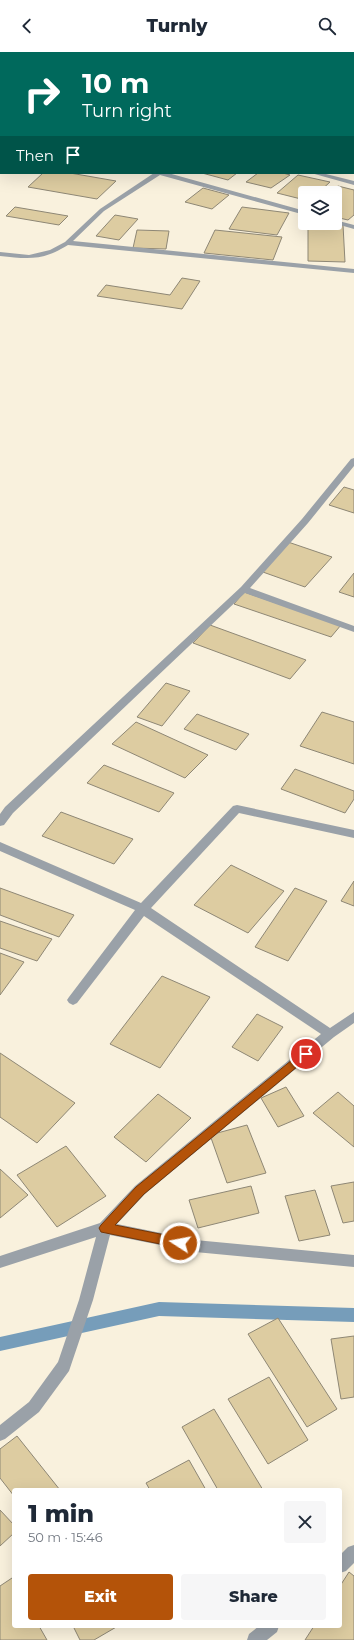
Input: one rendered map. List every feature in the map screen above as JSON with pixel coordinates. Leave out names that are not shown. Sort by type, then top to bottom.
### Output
[{"type":"street","points":[[0,254],[29,257],[52,252],[67,243],[102,210],[156,174]]},
{"type":"street","points":[[165,174],[298,211]]},
{"type":"street","points":[[318,174],[354,183]]},
{"type":"street","points":[[342,224],[354,227]]},
{"type":"street","points":[[67,243],[354,272]]},
{"type":"street","points":[[0,822],[5,808],[244,589],[352,467]]},
{"type":"street","points":[[244,589],[354,629]]},
{"type":"street","points":[[73,1000],[143,909],[237,809],[354,834]]},
{"type":"street","points":[[0,846],[143,909],[330,1034]]},
{"type":"street","points":[[0,1434],[34,1407],[64,1366],[86,1300],[105,1228],[140,1190],[330,1034],[354,1017]]},
{"type":"street","points":[[0,1262],[105,1228],[195,1246],[354,1261]]},
{"type":"street","points":[[342,1563],[354,1553]]},
{"type":"street","points":[[256,1640],[269,1628]]},
{"type":"building","points":[[42,174],[76,174],[116,181],[97,199],[28,187]]},
{"type":"building","points":[[206,174],[236,174],[228,180]]},
{"type":"building","points":[[257,174],[290,175],[271,188],[246,182]]},
{"type":"building","points":[[298,175],[330,182],[326,186],[298,186],[298,198],[277,193]]},
{"type":"building","points":[[342,187],[354,190],[354,215],[348,220],[342,219]]},
{"type":"building","points":[[203,188],[229,195],[212,209],[185,202]]},
{"type":"building","points":[[15,207],[68,216],[59,225],[6,216]]},
{"type":"building","points":[[242,207],[289,213],[277,235],[229,229]]},
{"type":"building","points":[[115,215],[138,219],[119,240],[96,236]]},
{"type":"building","points":[[343,225],[345,262],[308,261],[308,230],[342,230]]},
{"type":"building","points":[[137,230],[169,231],[166,249],[133,248]]},
{"type":"building","points":[[215,230],[282,237],[273,260],[204,253]]},
{"type":"building","points":[[182,278],[200,281],[182,309],[97,296],[106,285],[170,295]]},
{"type":"building","points":[[344,487],[354,490],[354,513],[329,505]]},
{"type":"building","points":[[288,542],[332,557],[305,587],[260,571]]},
{"type":"building","points":[[354,573],[354,597],[339,592]]},
{"type":"building","points":[[244,592],[341,625],[331,637],[234,604]]},
{"type":"building","points":[[210,625],[306,660],[290,679],[193,643]]},
{"type":"building","points":[[166,683],[190,691],[162,726],[137,717]]},
{"type":"building","points":[[322,712],[354,722],[354,764],[300,746]]},
{"type":"building","points":[[197,714],[249,734],[236,750],[184,729]]},
{"type":"building","points":[[136,722],[208,755],[185,778],[112,744]]},
{"type":"building","points":[[104,765],[174,793],[159,812],[87,783]]},
{"type":"building","points":[[295,769],[354,791],[354,799],[345,813],[281,789]]},
{"type":"building","points":[[61,812],[133,839],[114,864],[42,836]]},
{"type":"building","points":[[231,865],[284,891],[248,933],[194,905]]},
{"type":"building","points":[[354,881],[354,906],[341,901]]},
{"type":"building","points":[[0,888],[74,915],[59,937],[0,915]]},
{"type":"building","points":[[295,888],[327,901],[288,961],[255,947]]},
{"type":"building","points":[[0,921],[52,939],[37,961],[0,948]]},
{"type":"building","points":[[0,953],[24,962],[0,995]]},
{"type":"building","points":[[162,976],[210,997],[160,1068],[110,1044]]},
{"type":"building","points":[[257,1014],[283,1027],[258,1061],[232,1047]]},
{"type":"building","points":[[0,1053],[75,1103],[37,1143],[0,1117]]},
{"type":"building","points":[[286,1087],[304,1116],[278,1127],[261,1098]]},
{"type":"building","points":[[338,1092],[354,1106],[354,1147],[313,1113]]},
{"type":"building","points":[[158,1094],[191,1118],[146,1162],[114,1137]]},
{"type":"building","points":[[247,1125],[266,1173],[227,1183],[210,1135]]},
{"type":"building","points":[[66,1146],[106,1196],[57,1227],[17,1175]]},
{"type":"building","points":[[0,1169],[28,1195],[0,1218]]},
{"type":"building","points":[[354,1182],[354,1221],[343,1223],[331,1186]]},
{"type":"building","points":[[251,1186],[259,1213],[198,1228],[189,1200]]},
{"type":"building","points":[[315,1190],[330,1235],[299,1241],[285,1196]]},
{"type":"building","points":[[278,1318],[337,1409],[307,1427],[248,1334]]},
{"type":"building","points":[[354,1336],[354,1397],[341,1399],[331,1339]]},
{"type":"building","points":[[269,1377],[308,1440],[268,1464],[228,1399]]},
{"type":"building","points":[[214,1409],[262,1488],[217,1488],[182,1427]]},
{"type":"building","points":[[17,1436],[58,1488],[12,1488],[12,1493],[0,1478],[0,1449]]},
{"type":"building","points":[[189,1460],[205,1488],[149,1488],[146,1483]]},
{"type":"building","points":[[0,1510],[12,1523],[12,1535],[0,1546]]},
{"type":"building","points":[[349,1572],[354,1576],[354,1640],[305,1640],[313,1628],[342,1628],[342,1583]]},
{"type":"building","points":[[12,1578],[12,1628],[40,1628],[47,1640],[0,1640],[0,1586]]},
{"type":"building","points":[[74,1628],[115,1628],[94,1640],[80,1640]]},
{"type":"waterway","points":[[0,1344],[159,1309],[354,1315]]},
{"type":"route","points":[[180,1243],[105,1228],[140,1190],[306,1054]]}]
